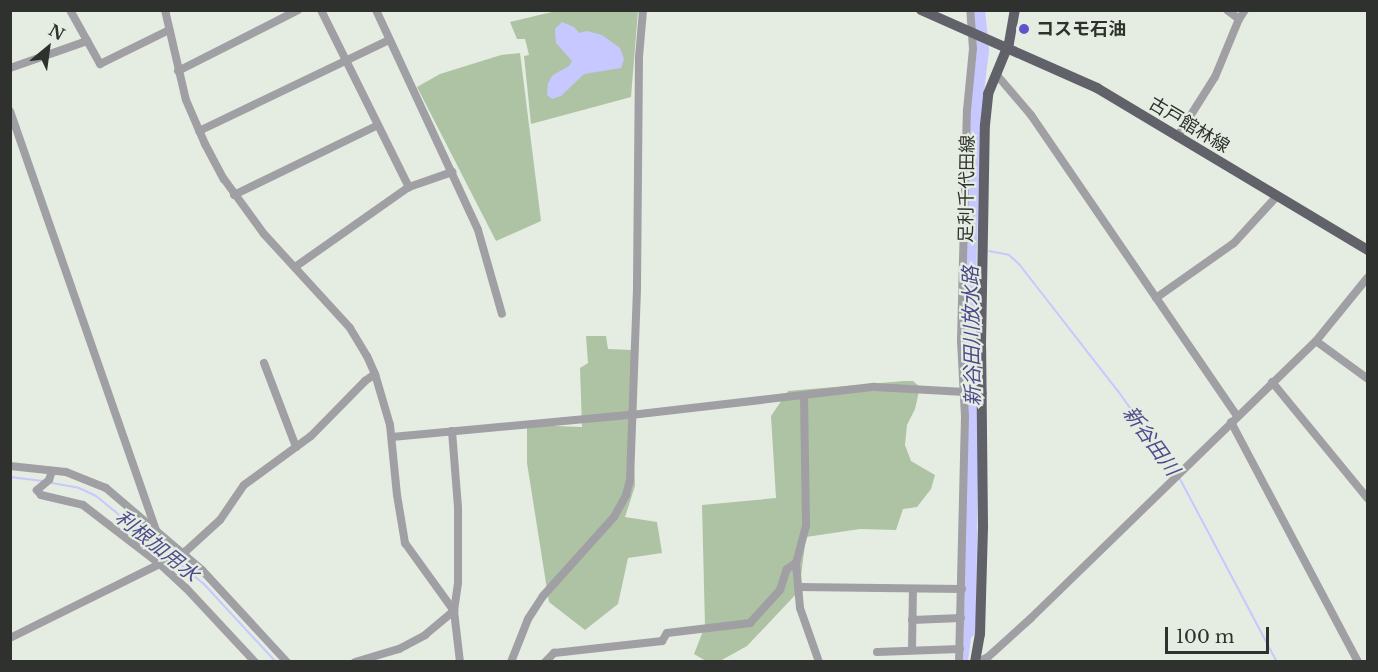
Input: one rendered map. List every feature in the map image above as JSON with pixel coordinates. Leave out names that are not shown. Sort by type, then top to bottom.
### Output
[{"type":"main road","points":[[921,10],[975,34]]},
{"type":"main road","name":"足利千代田線","points":[[976,662],[980,634],[980,394],[985,125],[988,94],[1007,49],[1015,10]]},
{"type":"main road","name":"古戸館林線","points":[[975,34],[1097,88],[1368,250]]},
{"type":"street","points":[[70,10],[100,64],[169,30]]},
{"type":"street","points":[[165,10],[178,71],[199,131],[234,195],[264,234],[350,328],[375,374],[392,437],[397,495],[405,543],[454,611]]},
{"type":"street","points":[[178,71],[298,10]]},
{"type":"street","points":[[321,10],[376,126],[409,188]]},
{"type":"street","points":[[376,10],[478,230],[502,314]]},
{"type":"street","points":[[512,662],[528,619],[543,596],[614,518],[626,495],[630,480],[637,286],[639,57],[643,10]]},
{"type":"street","points":[[959,662],[965,394],[961,341],[963,237],[967,110],[975,34],[970,10]]},
{"type":"street","points":[[1227,10],[1239,19]]},
{"type":"street","points":[[1177,137],[1215,77],[1245,10]]},
{"type":"street","points":[[199,131],[389,40]]},
{"type":"street","points":[[10,68],[87,41]]},
{"type":"street","points":[[996,74],[1031,115],[1156,298],[1234,419],[1358,662]]},
{"type":"street","points":[[10,111],[156,530]]},
{"type":"street","points":[[234,195],[376,126]]},
{"type":"street","points":[[295,267],[409,188],[452,172]]},
{"type":"street","points":[[1156,298],[1233,243],[1277,196]]},
{"type":"street","points":[[976,662],[988,657],[1030,619],[1316,341],[1368,277]]},
{"type":"street","points":[[1316,341],[1368,379]]},
{"type":"street","points":[[264,363],[296,447]]},
{"type":"street","points":[[10,638],[181,553],[220,520],[244,485],[311,436],[364,381],[375,374]]},
{"type":"street","points":[[1272,382],[1368,499]]},
{"type":"street","points":[[392,437],[631,415],[874,387],[980,394]]},
{"type":"street","points":[[804,396],[806,526],[796,563],[800,608],[819,662]]},
{"type":"street","points":[[452,431],[458,508],[458,583],[454,611],[460,662]]},
{"type":"street","points":[[10,466],[66,472],[96,482],[211,578],[287,662]]},
{"type":"street","points":[[52,471],[49,480],[37,490],[41,495],[83,505],[160,564],[186,588],[255,662]]},
{"type":"street","points":[[545,662],[555,653],[662,641],[668,633],[750,623],[780,590],[787,569],[796,563]]},
{"type":"street","points":[[798,587],[962,588]]},
{"type":"street","points":[[912,650],[913,589]]},
{"type":"street","points":[[355,662],[416,640],[445,622],[454,611]]},
{"type":"street","points":[[912,620],[961,618]]},
{"type":"street","points":[[877,652],[960,649]]},
{"type":"green space","points":[[556,11],[638,11],[631,97],[531,124],[524,56],[529,55],[525,39],[517,39],[510,22]]},
{"type":"green space","points":[[520,53],[541,221],[496,241],[417,87],[440,74],[501,55]]},
{"type":"green space","points":[[586,336],[606,336],[608,349],[632,350],[631,404],[635,486],[625,517],[657,522],[662,553],[628,558],[618,604],[585,630],[549,602],[527,463],[527,425],[582,427],[580,368],[588,363]]},
{"type":"green space","points":[[913,381],[920,387],[915,409],[907,425],[905,445],[911,461],[935,475],[931,489],[917,507],[903,509],[896,530],[860,529],[806,537],[799,591],[747,646],[720,661],[706,661],[694,654],[705,626],[702,505],[776,498],[771,416],[788,391]]},
{"type":"water","points":[[562,22],[574,27],[579,33],[587,31],[602,35],[620,48],[624,59],[621,68],[584,74],[561,96],[552,99],[547,95],[548,83],[553,75],[569,66],[572,61],[556,43],[555,29]]},
{"type":"water","points":[[964,606],[976,607],[975,634],[971,638],[968,661],[963,662]]},
{"type":"waterway","name":"新谷田川放水路","points":[[970,621],[973,387],[970,277],[975,117],[983,50],[979,10]]},
{"type":"waterway","name":"新谷田川","points":[[989,251],[1009,255],[1019,264],[1118,391],[1177,474]]},
{"type":"waterway","name":"利根加用水","points":[[10,477],[43,481]]},
{"type":"waterway","name":"新谷田川","points":[[1180,479],[1277,662]]},
{"type":"waterway","name":"利根加用水","points":[[52,483],[79,488],[96,496],[170,556]]},
{"type":"waterway","name":"利根加用水","points":[[174,559],[203,583],[276,662]]},
{"type":"place","name":"コスモ石油","points":[[1024,29]]}]
